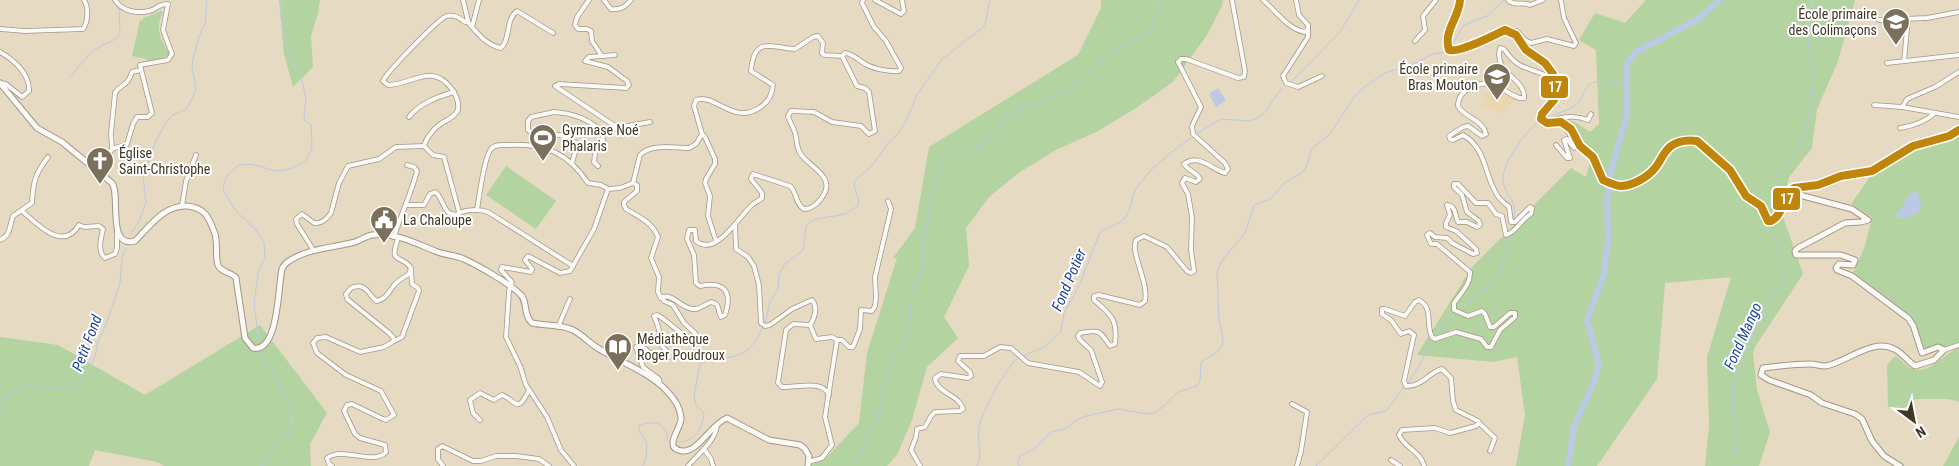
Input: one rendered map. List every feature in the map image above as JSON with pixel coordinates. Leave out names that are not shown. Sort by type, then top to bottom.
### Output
[{"type":"main road","points":[[1460,0],[1460,10],[1450,28],[1446,41],[1450,51],[1464,48],[1505,30],[1520,38],[1526,50],[1545,63],[1554,80],[1556,96],[1541,116],[1542,119],[1547,123],[1557,121],[1567,126],[1580,146],[1590,153],[1603,180],[1620,186],[1638,181],[1648,175],[1665,152],[1674,144],[1688,140],[1697,141],[1730,170],[1746,196],[1761,206],[1768,221],[1772,221],[1778,216],[1783,204],[1796,187],[1818,185],[1840,176],[1872,171],[1913,146],[1949,136],[1959,130]]},
{"type":"main road","points":[[0,83],[38,128],[62,142],[99,171],[115,187],[117,228],[124,240],[128,242],[135,241],[166,210],[175,206],[199,208],[206,215],[217,242],[218,264],[223,270],[234,275],[236,278],[246,338],[249,345],[257,349],[264,346],[269,338],[276,314],[282,268],[293,259],[314,251],[358,241],[373,235],[396,237],[417,243],[440,253],[465,259],[511,286],[524,298],[526,314],[532,323],[574,330],[595,347],[632,366],[660,385],[671,395],[677,404],[681,416],[681,424],[672,441],[674,448],[683,451],[692,448],[717,425],[725,419],[730,419],[769,440],[800,445],[807,452],[808,464]]},
{"type":"main road","points":[[1792,194],[1852,209],[1868,220],[1839,225],[1798,248],[1795,251],[1796,255],[1842,255],[1855,260],[1853,265],[1839,264],[1836,268],[1852,276],[1908,318],[1913,325],[1922,353],[1938,347],[1944,350],[1934,360],[1915,366],[1893,348],[1884,347],[1866,349],[1825,366],[1810,364],[1772,367],[1763,368],[1760,372],[1762,376],[1769,380],[1811,394],[1822,403],[1855,414],[1862,419],[1872,441],[1884,456],[1900,466]]},
{"type":"street","points":[[0,29],[25,31],[83,29],[88,9],[84,0]]},
{"type":"street","points":[[115,0],[120,6],[134,12],[149,11],[168,2]]},
{"type":"street","points":[[463,0],[468,17],[466,21]]},
{"type":"street","points":[[472,27],[479,0]]},
{"type":"street","points":[[589,0],[577,17],[575,25],[578,29],[591,31],[592,41],[602,56]]},
{"type":"street","points":[[604,0],[611,9],[616,9],[623,8],[632,0]]},
{"type":"street","points":[[716,242],[708,216],[710,196],[705,183],[715,159],[702,134],[694,106],[696,100],[705,99],[728,110],[745,114],[752,113],[768,102],[773,85],[751,71],[756,53],[762,46],[770,44],[795,49],[818,36],[823,43],[822,53],[824,55],[842,56],[845,53],[851,54],[873,67],[895,72],[899,71],[901,68],[886,41],[874,27],[862,3],[863,0]]},
{"type":"street","points":[[875,0],[901,14],[904,11],[902,0]]},
{"type":"street","points":[[920,466],[911,450],[917,429],[926,427],[935,412],[960,411],[963,408],[962,404],[938,386],[935,378],[941,374],[968,378],[971,376],[970,372],[958,361],[960,356],[984,356],[1004,346],[1019,353],[1022,358],[1031,364],[1078,372],[1087,376],[1097,385],[1101,385],[1102,380],[1091,350],[1078,336],[1080,333],[1097,331],[1104,336],[1110,346],[1115,344],[1112,316],[1108,310],[1094,300],[1094,296],[1098,295],[1140,305],[1145,302],[1144,279],[1134,247],[1136,240],[1144,236],[1163,244],[1187,271],[1191,273],[1194,271],[1191,250],[1192,217],[1188,194],[1182,183],[1185,178],[1198,182],[1200,179],[1198,175],[1184,164],[1188,162],[1204,162],[1225,173],[1228,169],[1225,163],[1193,134],[1192,126],[1201,108],[1178,62],[1181,58],[1186,59],[1238,78],[1244,77],[1245,71],[1232,0]]},
{"type":"street","points":[[1263,0],[1297,29],[1303,32],[1308,29]]},
{"type":"street","points":[[1296,0],[1297,10],[1308,25],[1308,37],[1283,76],[1286,83],[1298,87],[1322,76]]},
{"type":"street","points":[[1416,42],[1425,30],[1424,13],[1436,0]]},
{"type":"street","points":[[1508,0],[1513,4],[1530,2],[1532,4],[1543,0]]},
{"type":"street","points":[[1508,30],[1517,31],[1530,43],[1547,39],[1574,46],[1576,43],[1564,18],[1562,0]]},
{"type":"street","points":[[112,149],[127,144],[137,117],[148,117],[152,112],[140,65],[168,60],[171,57],[172,54],[163,30],[168,2]]},
{"type":"street","points":[[424,146],[425,141],[438,125],[453,117],[458,110],[458,98],[445,82],[429,75],[420,76],[397,85],[384,83],[384,78],[440,19],[450,15],[466,21],[492,46],[501,48],[505,43],[509,23],[517,12],[553,32]]},
{"type":"street","points":[[1879,20],[1927,18],[1959,12]]},
{"type":"street","points":[[1904,61],[1908,19]]},
{"type":"street","points":[[1490,450],[1494,438],[1476,419],[1456,410],[1453,401],[1453,383],[1451,378],[1442,369],[1415,385],[1406,386],[1404,381],[1414,335],[1409,331],[1401,334],[1391,320],[1381,312],[1385,309],[1405,316],[1419,300],[1429,310],[1428,327],[1432,337],[1435,339],[1456,332],[1481,339],[1487,347],[1490,346],[1500,330],[1515,317],[1515,313],[1510,313],[1494,327],[1490,327],[1486,314],[1482,311],[1468,316],[1454,310],[1454,303],[1471,277],[1470,272],[1438,244],[1430,244],[1428,235],[1430,233],[1435,237],[1447,238],[1473,254],[1477,253],[1476,249],[1458,233],[1446,227],[1450,215],[1447,205],[1452,206],[1455,210],[1458,222],[1467,222],[1476,227],[1480,225],[1479,221],[1467,212],[1463,197],[1454,187],[1454,184],[1458,184],[1476,203],[1488,203],[1496,214],[1502,216],[1506,235],[1512,232],[1525,217],[1531,214],[1532,208],[1530,207],[1514,222],[1511,222],[1509,207],[1496,194],[1483,156],[1475,144],[1463,135],[1453,140],[1449,136],[1466,126],[1471,126],[1483,136],[1486,134],[1485,130],[1475,119],[1463,113],[1458,106],[1460,96],[1469,88],[1494,85],[1519,99],[1524,98],[1520,86],[1501,66],[1498,50],[1500,48],[1504,48],[1511,59],[1522,67],[1543,73],[1554,80]]},
{"type":"street","points":[[0,52],[17,64],[28,80],[29,91],[22,97],[6,84],[0,83]]},
{"type":"street","points":[[615,55],[589,57],[586,60],[608,67],[627,81],[628,87],[560,84],[555,86],[615,124],[616,128]]},
{"type":"street","points":[[1887,63],[1959,55]]},
{"type":"street","points":[[661,298],[667,296],[692,309],[715,302],[719,307],[720,316],[725,315],[729,303],[727,292],[718,285],[710,283],[700,286],[696,283],[694,254],[688,243],[688,232],[691,228],[695,230],[696,241],[699,244],[716,242],[752,204],[762,198],[762,193],[751,179],[753,174],[790,186],[794,190],[799,206],[804,209],[814,205],[824,195],[826,182],[818,169],[807,161],[799,151],[794,131],[788,119],[791,111],[814,112],[832,122],[861,126],[869,134],[874,133],[869,92],[865,88],[857,86],[842,56]]},
{"type":"street","points":[[99,171],[112,149],[111,133],[118,88],[129,82],[132,72],[141,70]]},
{"type":"street","points":[[1902,107],[1907,99],[1951,78],[1959,72]]},
{"type":"street","points":[[1951,78],[1959,80]]},
{"type":"street","points":[[409,117],[418,108],[427,103],[454,92]]},
{"type":"street","points":[[1874,105],[1902,107],[1959,117]]},
{"type":"street","points":[[602,132],[603,140],[596,146],[590,147],[577,145],[566,137],[559,135],[539,138],[528,130],[528,122],[531,116],[536,114],[568,113],[579,117],[602,132],[650,122]]},
{"type":"street","points":[[1900,128],[1913,126],[1929,119],[1935,113]]},
{"type":"street","points":[[1557,121],[1557,119],[1570,116],[1588,120],[1591,114]]},
{"type":"street","points":[[1556,145],[1567,158],[1570,158],[1564,140],[1567,139],[1574,148],[1576,147],[1567,126]]},
{"type":"street","points":[[633,182],[640,156],[643,152],[658,148],[689,148],[696,144],[702,134]]},
{"type":"street","points":[[477,210],[486,159],[494,147],[530,144],[558,154],[572,163],[582,173],[588,183],[601,185],[608,189],[620,188],[633,182]]},
{"type":"street","points":[[572,163],[577,145]]},
{"type":"street","points":[[314,251],[297,224],[296,219],[302,214],[314,223],[321,222],[327,218],[331,213],[343,174],[348,166],[379,159],[396,148],[424,146],[434,155],[444,157],[459,212]]},
{"type":"street","points":[[596,146],[594,162],[598,166]]},
{"type":"street","points":[[182,206],[186,181],[196,155]]},
{"type":"street","points":[[0,240],[7,236],[11,230],[13,216],[16,212],[22,211],[32,203],[32,185],[38,170],[48,157]]},
{"type":"street","points":[[332,466],[327,458],[336,454],[376,457],[384,455],[386,452],[385,444],[360,438],[344,411],[347,405],[352,404],[386,420],[394,415],[381,391],[346,375],[317,353],[312,346],[314,339],[326,337],[360,352],[384,347],[402,337],[419,291],[412,284],[409,265],[395,258],[394,255],[403,207],[406,205],[418,171],[414,167],[407,165]]},
{"type":"street","points":[[633,182],[637,185],[637,191],[624,202],[624,205],[626,209],[652,225],[656,231],[658,237],[651,258],[659,277],[658,292],[661,298],[673,305],[684,323],[696,336],[694,339],[691,338],[676,330],[661,317],[654,316],[662,346],[669,357],[663,359],[654,356],[640,344],[636,347],[644,367],[659,379],[660,385]]},
{"type":"street","points":[[574,466],[561,450],[547,417],[529,390],[506,337],[509,291],[512,281],[501,268],[531,272],[532,269],[525,260],[528,256],[560,273],[568,273],[594,229],[608,189]]},
{"type":"street","points":[[406,205],[424,205],[430,194],[435,192],[439,194],[443,207],[449,213],[456,215],[459,212],[477,210],[488,212],[573,266]]},
{"type":"street","points":[[810,325],[816,339],[832,337],[842,340],[849,347],[853,347],[860,329],[861,310],[872,311],[875,306],[875,277],[891,209],[888,201]]},
{"type":"street","points":[[22,211],[49,235],[70,236],[74,234],[79,225],[84,227],[99,226],[103,230],[100,250],[105,258],[115,254],[117,248],[117,228]]},
{"type":"street","points":[[735,224],[736,250],[750,260],[758,280],[763,325],[770,325],[792,309],[812,300],[816,308],[810,325]]},
{"type":"street","points":[[394,341],[389,333],[347,299],[346,294],[351,288],[361,286],[366,288],[376,300],[383,300],[396,282],[411,271]]},
{"type":"street","points":[[558,327],[570,299]]},
{"type":"street","points":[[810,325],[793,324],[786,330],[778,383],[782,387],[820,386],[829,394]]},
{"type":"street","points":[[808,464],[822,458],[832,445],[825,422],[838,340]]},
{"type":"street","points":[[1944,350],[1959,345]]},
{"type":"street","points":[[480,420],[470,408],[470,400],[475,396],[480,393],[494,400],[502,395],[514,404],[518,404],[523,402],[529,390]]},
{"type":"street","points":[[1292,404],[1307,412],[1297,466]]},
{"type":"street","points":[[1424,466],[1422,458],[1402,441],[1399,435],[1402,430],[1435,428],[1450,433],[1476,426],[1479,423]]},
{"type":"street","points":[[688,466],[715,434],[717,425]]},
{"type":"street","points":[[443,466],[438,459],[438,449],[442,446],[473,461],[481,462],[496,456],[516,456],[539,459],[549,466]]},
{"type":"street","points":[[704,449],[713,466]]},
{"type":"street","points":[[1391,460],[1400,466]]},
{"type":"shaded area","name":"École primaire Bras Mouton","points":[[1490,85],[1515,97],[1502,114],[1481,105]]},
{"type":"green space","points":[[279,0],[320,0],[311,36],[313,67],[293,87],[284,54]]},
{"type":"green space","points":[[1101,0],[1223,0],[1222,6],[1207,35],[1173,82],[1136,108],[1098,131],[1056,150],[1020,172],[989,197],[966,228],[969,266],[944,317],[958,338],[927,367],[912,420],[897,455],[887,466],[810,466],[826,458],[859,423],[867,353],[897,258],[893,258],[915,228],[929,147],[1078,55],[1101,8]]},
{"type":"green space","points":[[1646,0],[1855,0],[1837,64],[1817,109],[1812,148],[1789,177],[1781,211],[1803,274],[1755,347],[1753,353],[1757,390],[1770,432],[1759,466],[1705,466],[1709,426],[1707,357],[1731,277],[1665,283],[1657,379],[1597,466],[1516,466],[1525,415],[1517,357],[1493,362],[1417,355],[1472,267],[1571,168],[1586,177],[1591,159],[1561,120],[1573,121],[1590,132],[1599,124],[1596,50],[1579,40],[1595,13],[1625,23]]},
{"type":"green space","points":[[161,11],[163,12],[159,23],[160,34],[170,54],[147,63],[147,59],[132,56],[140,20],[143,21],[143,18]]},
{"type":"green space","points":[[1492,69],[1511,79],[1506,89],[1487,79]]},
{"type":"green space","points":[[1959,135],[1959,345],[1925,353],[1913,325],[1852,276],[1865,246],[1872,217],[1851,204],[1872,174],[1909,152]]},
{"type":"green space","points":[[506,166],[556,201],[536,229],[486,195]]},
{"type":"green space","points":[[260,325],[327,413],[310,444],[311,466],[164,466],[157,462],[95,450],[89,466],[0,466],[0,337],[58,345],[145,395]]},
{"type":"green space","points":[[1959,348],[1959,402],[1949,399],[1916,399],[1909,406],[1897,410],[1888,407],[1887,365],[1895,356],[1910,368],[1917,370],[1929,367]]},
{"type":"green space","points":[[1959,437],[1959,466],[1943,466]]},
{"type":"water","points":[[1218,88],[1226,100],[1216,107],[1209,94]]},
{"type":"water","points":[[1914,190],[1917,191],[1922,209],[1912,216],[1905,218],[1893,216],[1900,210]]},
{"type":"waterway","name":"Petit Fond","points":[[131,234],[139,221],[146,202],[143,176],[155,143],[167,121],[173,115],[186,109],[194,95],[196,87],[192,68],[193,59],[199,36],[205,24],[207,0]]},
{"type":"waterway","points":[[260,346],[254,305],[258,273],[265,257],[264,242],[256,230],[235,210],[223,190],[226,178],[237,167],[248,164],[277,171],[285,170],[306,161],[312,147],[311,124],[305,121],[304,116],[306,98],[300,73],[294,67],[285,43],[281,0]]},
{"type":"waterway","points":[[765,323],[770,302],[778,289],[779,275],[784,265],[803,250],[806,226],[817,219],[845,213],[858,205],[854,186],[855,180],[870,168],[889,142],[897,135],[907,119],[917,95],[941,60],[983,27],[990,0]]},
{"type":"waterway","points":[[851,466],[860,453],[878,417],[891,360],[906,340],[909,329],[912,291],[922,269],[922,240],[929,215],[931,198],[939,182],[940,163],[947,152],[951,149],[969,150],[982,144],[995,133],[1004,118],[1021,109],[1048,101],[1064,93],[1113,52],[1150,32],[1158,9],[1158,0]]},
{"type":"waterway","name":"Fond Potier","points":[[1292,81],[1340,32],[1359,0]]},
{"type":"waterway","points":[[1451,47],[1464,25],[1487,16],[1504,0]]},
{"type":"waterway","points":[[1568,466],[1574,427],[1594,382],[1598,368],[1598,361],[1587,320],[1604,274],[1608,241],[1607,200],[1611,171],[1627,114],[1626,66],[1634,53],[1698,19],[1720,0]]},
{"type":"waterway","name":"Fond Mango","points":[[1768,215],[1778,175],[1799,146],[1807,124],[1812,100],[1814,76],[1808,43],[1812,19],[1812,0]]},
{"type":"waterway","points":[[71,76],[92,51],[117,38],[120,34],[119,6]]},
{"type":"waterway","points":[[1019,466],[1018,460],[1020,456],[1034,449],[1051,432],[1067,428],[1075,421],[1086,416],[1118,409],[1147,414],[1154,413],[1178,392],[1197,386],[1200,380],[1201,362],[1216,353],[1222,346],[1223,338],[1219,321],[1217,272],[1223,259],[1245,233],[1254,205],[1272,198],[1284,183],[1302,173],[1307,166],[1311,150],[1331,133],[1354,97],[1363,88],[1385,73],[1414,64],[1433,54],[1448,52]]},
{"type":"waterway","points":[[1544,119],[1577,104],[1586,89],[1594,82],[1626,81]]},
{"type":"waterway","name":"Fond Potier","points":[[1196,134],[1221,119],[1249,121],[1257,118],[1265,112],[1282,88]]},
{"type":"waterway","points":[[1514,221],[1513,202],[1504,186],[1504,173],[1516,147],[1540,121]]},
{"type":"waterway","name":"Fond Potier","points":[[1023,356],[1044,347],[1061,331],[1064,313],[1080,284],[1099,234],[1125,218],[1134,193],[1141,181],[1161,161],[1191,138]]},
{"type":"waterway","name":"Fond Mango","points":[[1735,466],[1737,442],[1732,408],[1733,383],[1752,337],[1770,300],[1780,287],[1783,277],[1783,255],[1773,241],[1769,223]]},
{"type":"waterway","points":[[1458,310],[1483,292],[1496,279],[1503,264],[1509,236]]},
{"type":"waterway","name":"Petit Fond","points":[[0,408],[11,392],[30,385],[70,390],[83,381],[95,357],[98,341],[106,325],[120,283],[122,257],[126,249]]},
{"type":"waterway","points":[[1434,336],[1455,312]]},
{"type":"waterway","points":[[678,442],[689,440],[697,434],[702,424],[704,413],[696,405],[694,396],[700,364],[711,359],[731,357],[744,353],[756,340],[763,327]]},
{"type":"waterway","points":[[1408,383],[1432,340]]},
{"type":"waterway","points":[[261,349],[265,362],[280,383],[292,413],[292,422],[288,436],[279,440],[262,466]]},
{"type":"waterway","name":"Fond Potier","points":[[977,466],[980,457],[979,428],[981,421],[989,401],[1002,379],[1019,357]]},
{"type":"waterway","points":[[1316,466],[1368,415],[1386,411],[1404,387]]},
{"type":"waterway","points":[[643,466],[647,444],[640,432],[639,426],[647,423],[659,423],[667,433],[667,440]]},
{"type":"transit line","name":"17","points":[[1460,0],[1448,37],[1449,50],[1461,49],[1505,30],[1516,35],[1526,50],[1545,63],[1553,74],[1556,96],[1542,114],[1541,119],[1547,123],[1561,122],[1571,129],[1580,146],[1593,157],[1603,180],[1616,185],[1621,186],[1635,183],[1644,178],[1655,168],[1666,151],[1674,144],[1684,141],[1697,141],[1730,170],[1746,196],[1761,206],[1768,221],[1771,221],[1778,216],[1792,193],[1791,190],[1794,188],[1818,185],[1841,176],[1872,171],[1913,146],[1949,136],[1959,130]]},
{"type":"place","name":"École primaire des Colimaçons","points":[[1896,46]]},
{"type":"place","name":"École primaire Bras Mouton","points":[[1497,101]]},
{"type":"place","name":"Gymnase Noé Phalaris","points":[[543,162]]},
{"type":"place","name":"Église Saint-Christophe","points":[[100,185]]},
{"type":"place","name":"La Chaloupe","points":[[384,244]]},
{"type":"place","name":"Médiathèque Roger Poudroux","points":[[618,371]]}]
